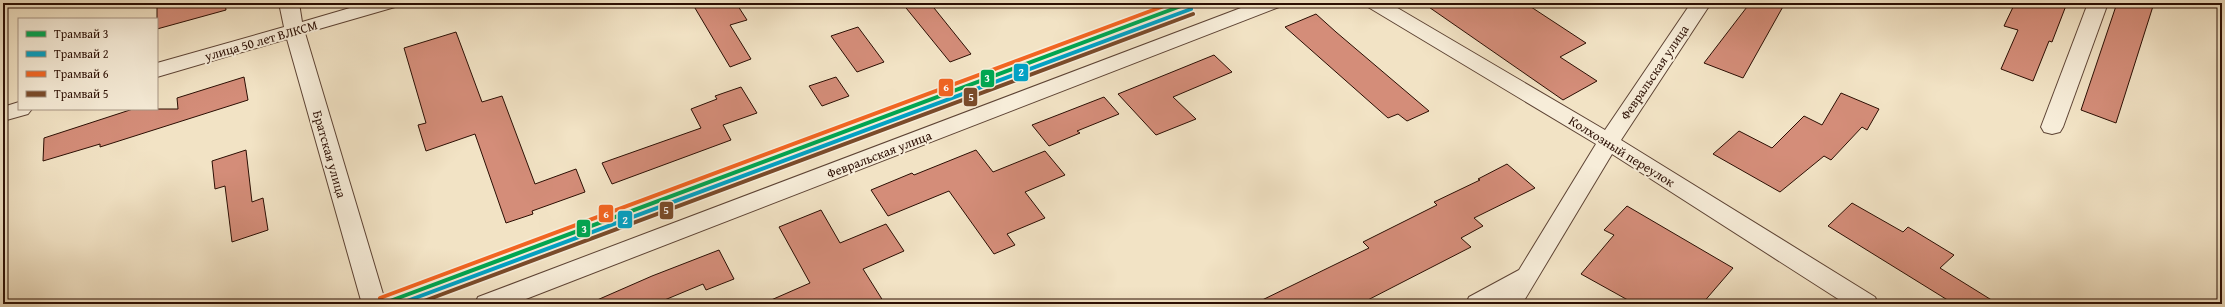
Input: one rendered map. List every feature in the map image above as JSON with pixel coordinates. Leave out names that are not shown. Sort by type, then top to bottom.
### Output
[{"type":"street","name":"Братская улица","points":[[289,3],[294,30],[374,304]]},
{"type":"street","name":"улица 50 лет ВЛКСМ","points":[[158,70],[388,3]]},
{"type":"street","name":"Февральская улица","points":[[487,304],[1272,3]]},
{"type":"street","name":"Колхозный переулок","points":[[1375,3],[1608,142],[1866,304]]},
{"type":"street","name":"Февральская улица","points":[[1509,304],[1528,276],[1608,142],[1700,3]]},
{"type":"street","points":[[2052,127],[2098,3]]},
{"type":"street","points":[[3,114],[18,110]]},
{"type":"street","points":[[1478,304],[1528,276]]},
{"type":"building","points":[[157,3],[225,3],[226,10],[158,29]]},
{"type":"building","points":[[692,3],[736,3],[747,20],[730,25],[751,59],[730,67]]},
{"type":"building","points":[[902,3],[930,3],[971,54],[950,62]]},
{"type":"building","points":[[1423,3],[1525,3],[1586,43],[1560,57],[1597,81],[1563,100]]},
{"type":"building","points":[[1750,3],[1785,3],[1743,78],[1704,63]]},
{"type":"building","points":[[2015,3],[2067,3],[2052,42],[2049,41],[2033,81],[2001,69],[2018,30],[2004,26]]},
{"type":"building","points":[[2117,3],[2154,3],[2116,123],[2081,110]]},
{"type":"building","points":[[1316,14],[1429,111],[1407,121],[1398,114],[1388,118],[1285,27]]},
{"type":"building","points":[[858,27],[884,62],[857,72],[831,36]]},
{"type":"building","points":[[456,32],[482,102],[502,96],[535,184],[576,169],[585,192],[532,211],[533,214],[506,223],[475,134],[426,151],[418,125],[426,123],[404,48]]},
{"type":"building","points":[[1214,55],[1232,72],[1173,97],[1196,119],[1156,135],[1118,94]]},
{"type":"building","points":[[244,77],[248,100],[100,147],[100,144],[43,161],[44,138],[130,110],[178,109],[177,98]]},
{"type":"building","points":[[836,77],[849,96],[822,106],[809,86]]},
{"type":"building","points":[[741,87],[757,113],[723,125],[731,140],[612,184],[602,163],[701,128],[691,109],[717,99],[715,96]]},
{"type":"building","points":[[1841,93],[1879,109],[1867,130],[1862,127],[1831,160],[1824,156],[1780,192],[1713,154],[1739,131],[1772,148],[1804,116],[1822,125]]},
{"type":"building","points":[[1104,97],[1119,114],[1077,131],[1080,133],[1049,146],[1032,125]]},
{"type":"building","points":[[246,150],[252,202],[263,198],[268,230],[232,242],[225,186],[215,189],[212,161]]},
{"type":"building","points":[[976,150],[993,172],[1045,151],[1065,175],[1025,192],[1045,218],[1007,234],[1015,245],[994,254],[949,191],[888,216],[871,190],[912,173],[914,175]]},
{"type":"building","points":[[1507,164],[1535,188],[1474,218],[1483,226],[1461,238],[1471,247],[1360,304],[1254,304],[1369,248],[1363,242],[1437,205],[1434,202],[1480,180],[1478,179]]},
{"type":"building","points":[[1852,203],[1903,232],[1908,227],[1954,255],[1940,268],[1998,304],[1954,304],[1828,226]]},
{"type":"building","points":[[1627,206],[1733,268],[1702,304],[1635,304],[1581,274],[1614,235],[1604,230]]},
{"type":"building","points":[[821,210],[840,243],[886,224],[904,251],[863,269],[885,304],[762,304],[810,283],[779,227]]},
{"type":"building","points":[[719,250],[734,279],[706,290],[703,284],[655,304],[588,304],[652,276]]},
{"type":"tram line","name":"6","points":[[380,298],[1172,3]]},
{"type":"tram line","name":"3","points":[[382,304],[1189,3]]},
{"type":"tram line","name":"2","points":[[399,304],[1191,9]]},
{"type":"tram line","name":"5","points":[[416,304],[1193,14]]}]
